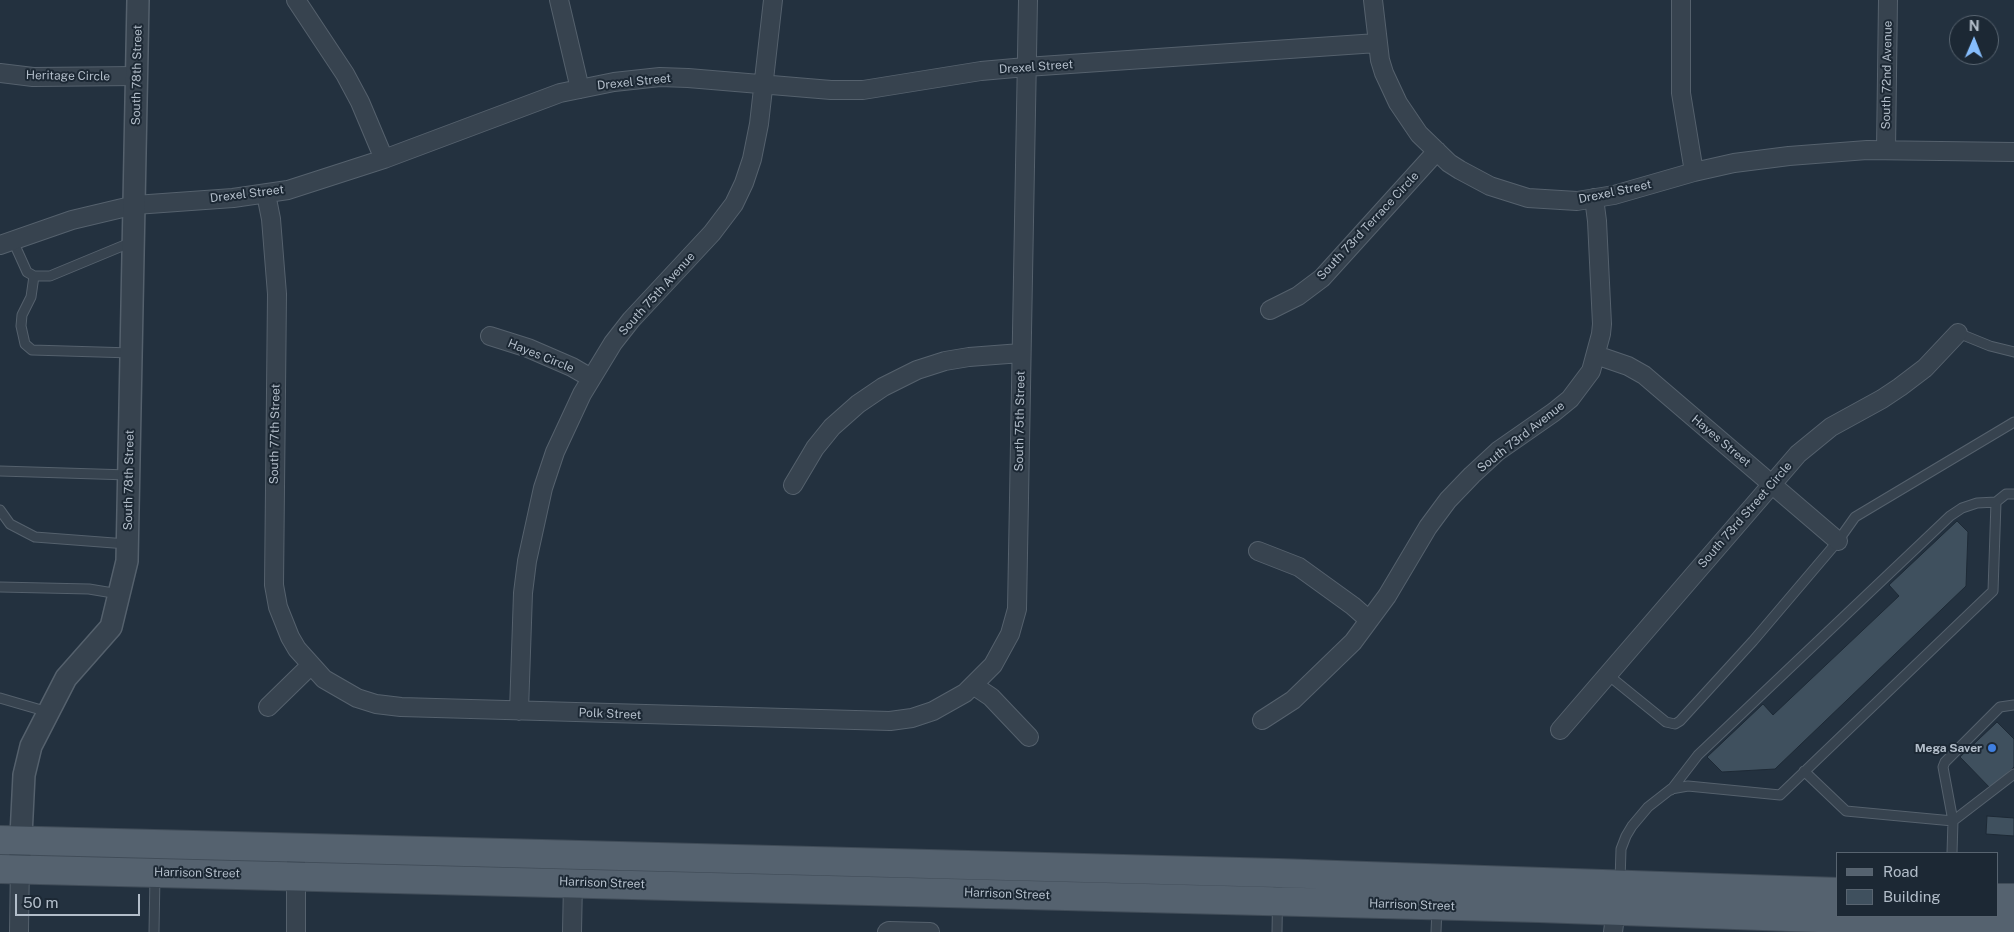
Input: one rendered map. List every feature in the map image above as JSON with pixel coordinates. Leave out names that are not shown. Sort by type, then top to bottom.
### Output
[{"type":"main road","points":[[12,855],[296,848],[1278,872],[1836,892]]},
{"type":"main road","name":"Harrison Street","points":[[12,855],[155,872],[1277,901],[1437,919],[1950,927],[2002,920],[2014,898]]},
{"type":"street","name":"South 78th Street","points":[[19,932],[12,855],[24,775],[31,746],[66,678],[111,627],[127,561],[135,241],[138,0]]},
{"type":"street","points":[[296,0],[345,74],[360,102],[384,159]]},
{"type":"street","points":[[559,0],[580,89]]},
{"type":"street","name":"South 75th Avenue","points":[[519,711],[523,593],[533,525],[555,452],[582,394],[613,343],[631,320],[712,233],[734,204],[752,159],[764,84],[773,0]]},
{"type":"street","name":"South 75th Street","points":[[973,685],[993,665],[1002,652],[1017,610],[1028,0]]},
{"type":"street","points":[[1373,0],[1377,43]]},
{"type":"street","points":[[1681,0],[1680,92],[1694,172]]},
{"type":"street","name":"South 72nd Avenue","points":[[1886,150],[1888,0]]},
{"type":"street","name":"Drexel Street","points":[[6,243],[72,220],[135,205],[266,194],[317,182],[560,93],[614,82],[660,77],[831,90],[863,90],[981,71],[1377,43],[1384,73],[1398,103],[1419,134],[1437,151],[1460,170],[1490,186],[1509,193],[1548,200],[1577,201],[1594,198],[1734,163],[1790,156],[1886,150],[2014,152]]},
{"type":"street","name":"Heritage Circle","points":[[0,73],[32,77],[137,76]]},
{"type":"street","name":"South 73rd Terrace Circle","points":[[1270,310],[1298,296],[1322,278],[1437,151]]},
{"type":"street","name":"South 77th Street","points":[[266,194],[271,219],[277,294],[274,584],[278,607],[290,637],[297,649],[311,665]]},
{"type":"street","name":"South 73rd Avenue","points":[[1262,720],[1293,700],[1353,642],[1387,596],[1428,527],[1448,500],[1498,451],[1570,399],[1591,371],[1602,324],[1598,221],[1594,198]]},
{"type":"street","name":"South 73rd Street Circle","points":[[1560,730],[1798,454],[1830,427],[1900,387],[1925,368],[1958,333]]},
{"type":"street","name":"Hayes Circle","points":[[490,336],[528,348],[572,367],[591,378]]},
{"type":"street","points":[[793,485],[815,448],[832,428],[858,404],[883,387],[917,370],[946,361],[969,357],[1021,353]]},
{"type":"street","name":"Hayes Street","points":[[1596,355],[1628,366],[1644,376],[1838,541]]},
{"type":"street","points":[[1258,551],[1299,567],[1353,606],[1369,620]]},
{"type":"street","points":[[268,707],[311,665]]},
{"type":"street","name":"Polk Street","points":[[311,665],[324,679],[335,686],[357,698],[376,704],[401,707],[519,711],[890,721],[912,718],[933,711],[965,693],[973,685]]},
{"type":"street","points":[[973,685],[991,697],[1029,737]]},
{"type":"street","points":[[296,848],[296,932]]},
{"type":"street","points":[[572,932],[573,882]]},
{"type":"street","points":[[1614,922],[1620,884]]},
{"type":"street","points":[[887,932],[889,930],[930,932]]},
{"type":"lane","points":[[6,243],[27,272],[34,276],[50,276],[135,241]]},
{"type":"lane","points":[[34,276],[31,297],[22,315],[21,326],[25,344],[32,350],[132,353]]},
{"type":"lane","points":[[1958,333],[1990,346],[2014,352]]},
{"type":"lane","points":[[1608,675],[1666,722],[1675,724],[1680,721],[1753,641],[1838,541],[1855,517],[2014,422]]},
{"type":"lane","points":[[0,471],[129,475]]},
{"type":"lane","points":[[1620,884],[1621,848],[1632,826],[1648,807],[1671,790],[1698,755],[1950,516],[1962,508],[1978,503],[1996,502],[2006,494],[2014,494]]},
{"type":"lane","points":[[1671,790],[1688,786],[1780,795],[1993,591],[1996,502]]},
{"type":"lane","points":[[0,510],[10,524],[35,537],[128,544]]},
{"type":"lane","points":[[0,587],[89,589],[119,594]]},
{"type":"lane","points":[[0,698],[48,712]]},
{"type":"lane","points":[[1952,852],[1953,821],[1945,775],[1945,762],[2000,707],[2014,705]]},
{"type":"lane","points":[[1804,771],[1846,811],[1953,821],[2014,774]]},
{"type":"lane","points":[[154,932],[155,872]]},
{"type":"lane","points":[[1277,932],[1278,872]]},
{"type":"building","points":[[1957,521],[1968,532],[1966,586],[1775,769],[1722,772],[1707,757],[1763,704],[1773,715],[1899,596],[1889,585]]},
{"type":"building","name":"Mega Saver","points":[[1997,722],[2014,739],[2014,767],[1991,789],[1960,757]]},
{"type":"building","points":[[1987,816],[2014,818],[2014,836],[1986,834]]},
{"type":"place","name":"Mega Saver","points":[[1992,748]]}]
